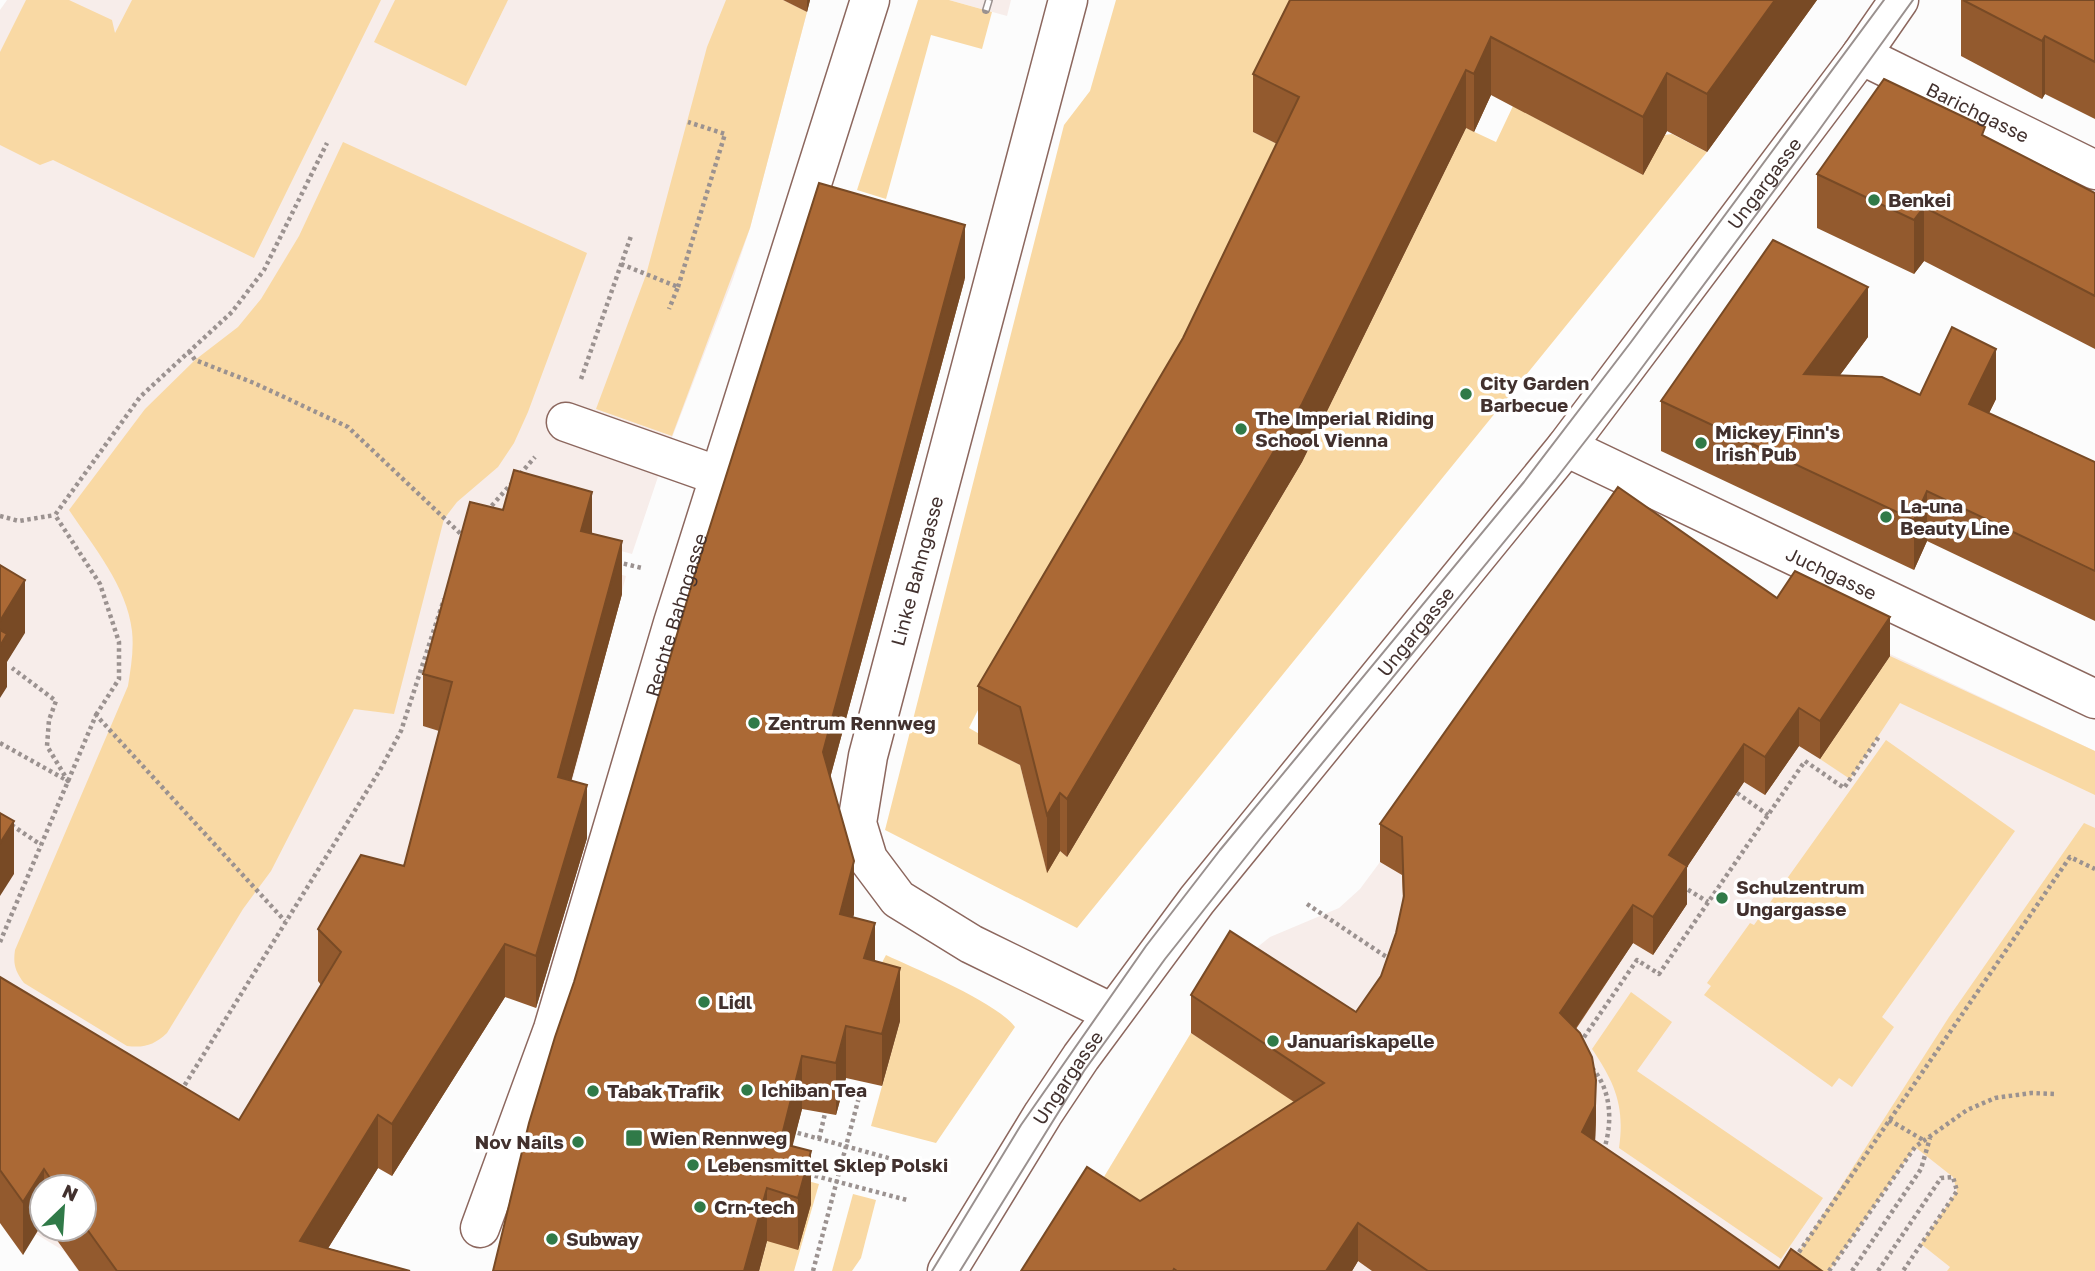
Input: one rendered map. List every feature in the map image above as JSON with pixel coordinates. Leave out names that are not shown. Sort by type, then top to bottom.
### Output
[{"type":"street","name":"Rechte Bahngasse","points":[[480,1228],[553,1029],[665,649],[870,0]]},
{"type":"street","name":"Linke Bahngasse","points":[[1068,0],[868,756],[857,823],[868,859],[898,899],[971,944],[1112,1013]]},
{"type":"street","name":"Ungargasse","points":[[947,1271],[1043,1114],[1112,1013],[1197,900],[1566,447],[1861,55],[1899,0]]},
{"type":"street","name":"Barichgasse","points":[[1861,55],[2095,170]]},
{"type":"street","points":[[566,422],[719,476]]},
{"type":"street","name":"Juchgasse","points":[[1566,447],[2095,699]]},
{"type":"path","points":[[669,309],[725,134],[688,122]]},
{"type":"path","points":[[0,516],[19,522],[55,515],[140,397],[232,312],[264,270],[327,143]]},
{"type":"path","points":[[481,518],[566,422],[631,236]]},
{"type":"path","points":[[621,264],[678,287]]},
{"type":"path","points":[[189,351],[195,360],[254,383],[348,428],[463,537],[472,527]]},
{"type":"path","points":[[0,942],[96,715],[119,679],[119,642],[100,584],[55,515]]},
{"type":"path","points":[[608,559],[642,568]]},
{"type":"path","points":[[170,1085],[181,1091],[380,770],[401,731],[447,589]]},
{"type":"path","points":[[12,668],[55,701],[49,720],[47,746],[68,781]]},
{"type":"path","points":[[96,715],[285,921]]},
{"type":"path","points":[[1575,1050],[1637,960],[1659,974],[1805,761],[1844,788],[1880,735]]},
{"type":"path","points":[[0,743],[68,781]]},
{"type":"path","points":[[1737,793],[1768,814]]},
{"type":"path","points":[[0,817],[41,845]]},
{"type":"path","points":[[1790,1266],[2070,858],[2095,869]]},
{"type":"path","points":[[1676,882],[1708,902]]},
{"type":"path","points":[[1307,904],[1394,961]]},
{"type":"path","points":[[1584,1059],[1601,1078],[1609,1111],[1608,1139],[1599,1164]]},
{"type":"path","points":[[813,1271],[863,1082]]},
{"type":"path","points":[[1829,1271],[1915,1147],[1967,1110],[1995,1098],[2031,1093],[2055,1094]]},
{"type":"path","points":[[819,1139],[828,1101]]},
{"type":"path","points":[[1889,1119],[1927,1139]]},
{"type":"path","points":[[787,1130],[928,1169]]},
{"type":"path","points":[[1852,1271],[1921,1168],[1927,1139]]},
{"type":"path","points":[[799,1172],[907,1200]]},
{"type":"path","points":[[1878,1271],[1941,1178],[1953,1177],[1957,1191],[1903,1271]]},
{"type":"shaded area","points":[[7,0],[783,0],[807,12],[750,228],[733,279],[665,456],[632,554],[621,551],[615,573],[626,576],[515,1000],[505,997],[392,1176],[378,1168],[314,1271],[78,1271],[64,1251],[51,1243],[98,1243],[98,1173],[28,1173],[28,1243],[30,1243],[23,1255],[0,1223],[0,698],[7,687],[0,674],[25,633],[0,618],[0,10]]},
{"type":"shaded area","points":[[26,0],[69,0],[112,20],[115,33],[132,0],[381,0],[254,258],[53,160],[40,165],[0,145],[0,52]]},
{"type":"shaded area","points":[[395,0],[508,0],[466,86],[374,42]]},
{"type":"shaded area","points":[[726,0],[783,0],[807,12],[750,228],[672,436],[596,409],[646,275],[707,47]]},
{"type":"shaded area","points":[[918,0],[949,0],[992,12],[982,49],[931,35],[886,199],[857,190]]},
{"type":"shaded area","points":[[949,0],[1011,0],[1007,16]]},
{"type":"shaded area","points":[[1116,0],[1319,0],[1253,132],[1299,155],[969,728],[983,736],[979,744],[1020,765],[1047,872],[1060,851],[1067,857],[1302,462],[1466,128],[1496,142],[1513,106],[1643,175],[1664,135],[1672,134],[1707,152],[1077,928],[885,830],[1064,125],[1090,91]]},
{"type":"shaded area","points":[[343,142],[587,253],[514,443],[498,467],[457,502],[444,519],[394,714],[354,709],[271,871],[243,909],[167,1033],[149,1045],[127,1046],[24,983],[15,963],[15,950],[128,686],[131,665],[132,631],[123,598],[108,567],[69,510],[145,409],[195,360],[238,327],[261,299],[299,236]]},
{"type":"shaded area","name":"Schulzentrum Ungargasse","points":[[1795,609],[2095,751],[2095,1271],[1047,1271],[1230,969],[1270,937],[1339,908],[1360,889],[1380,862]]},
{"type":"shaded area","points":[[1890,656],[2095,751],[2095,795],[1900,703],[1850,779],[1820,759]]},
{"type":"shaded area","points":[[1886,740],[2015,831],[1882,1017],[1894,1027],[1852,1087],[1839,1078],[1832,1087],[1704,995],[1711,986],[1707,983],[1750,923],[1754,925]]},
{"type":"shaded area","points":[[2084,823],[2095,828],[2095,1271],[1947,1271],[1950,1267],[1921,1244],[1957,1191],[1953,1177],[1915,1147],[1829,1271],[1796,1271],[1790,1266],[1949,1017]]},
{"type":"shaded area","points":[[886,955],[974,997],[1005,1017],[1015,1027],[936,1143],[871,1126],[900,1021],[875,976]]},
{"type":"shaded area","points":[[1631,992],[1672,1022],[1637,1071],[1823,1198],[1781,1259],[1619,1148],[1621,1120],[1616,1096],[1607,1073],[1592,1049]]},
{"type":"shaded area","points":[[1191,1033],[1312,1113],[1140,1239],[1087,1205]]},
{"type":"shaded area","points":[[785,1175],[819,1184],[794,1271],[759,1271]]},
{"type":"shaded area","points":[[853,1194],[876,1200],[861,1258],[852,1271],[832,1271]]},
{"type":"building","name":"The Imperial Riding School Vienna","points":[[1290,0],[1775,0],[1707,94],[1667,73],[1643,117],[1491,37],[1474,74],[1466,70],[1302,404],[1067,799],[1060,793],[1047,815],[1020,707],[978,686],[1183,338],[1299,97],[1253,74]]},
{"type":"building","points":[[1963,0],[2095,0],[2095,62],[2045,36],[2042,41]]},
{"type":"building","points":[[1884,79],[1985,127],[1982,135],[2095,193],[2095,296],[1924,207],[1914,220],[1817,174]]},
{"type":"building","name":"Zentrum Rennweg","points":[[819,183],[965,225],[823,752],[854,861],[840,914],[875,923],[864,958],[900,968],[882,1034],[846,1026],[836,1063],[802,1056],[780,1143],[811,1151],[798,1198],[767,1188],[744,1271],[493,1271],[529,1123],[574,982],[694,577]]},
{"type":"building","points":[[1773,240],[1868,287],[1804,374],[1882,377],[1920,395],[1952,327],[1996,349],[1969,404],[2095,462],[2095,571],[1927,491],[1914,520],[1661,401]]},
{"type":"building","points":[[514,470],[592,492],[581,531],[622,541],[558,777],[587,785],[536,956],[505,944],[392,1124],[378,1115],[300,1241],[410,1271],[117,1271],[97,1243],[98,1173],[47,1173],[44,1169],[41,1173],[28,1173],[28,1194],[23,1202],[0,1170],[0,977],[239,1120],[341,952],[318,929],[361,855],[404,866],[452,682],[423,674],[470,502],[503,510]]},
{"type":"building","points":[[1618,487],[1777,598],[1795,571],[1890,617],[1820,721],[1799,708],[1765,757],[1744,744],[1669,855],[1687,866],[1653,917],[1633,905],[1560,1013],[1580,1033],[1592,1057],[1596,1080],[1595,1106],[1582,1132],[1779,1268],[1791,1249],[1822,1271],[1428,1271],[1358,1223],[1326,1271],[1021,1271],[1087,1167],[1140,1201],[1324,1083],[1191,995],[1230,931],[1356,1012],[1381,976],[1396,933],[1404,896],[1402,837],[1380,824]]},
{"type":"building","points":[[0,565],[25,580],[0,621]]},
{"type":"building","points":[[0,630],[7,634],[0,646]]},
{"type":"building","points":[[0,813],[14,821],[0,843]]},
{"type":"tram line","points":[[932,1271],[1021,1125],[1146,946],[1220,850],[1524,482],[1884,0]]},
{"type":"tram line","points":[[960,1271],[1084,1071],[1165,959],[1555,480],[1817,133],[1913,0]]},
{"type":"railway","points":[[986,10],[989,0]]},
{"type":"place","name":"Benkei","points":[[1874,200]]},
{"type":"place","name":"City Garden Barbecue","points":[[1466,394]]},
{"type":"place","name":"The Imperial Riding School Vienna","points":[[1241,429]]},
{"type":"place","name":"Mickey Finn's Irish Pub","points":[[1701,443]]},
{"type":"place","name":"La-una Beauty Line","points":[[1886,517]]},
{"type":"place","name":"Zentrum Rennweg","points":[[754,723]]},
{"type":"place","name":"Schulzentrum Ungargasse","points":[[1722,898]]},
{"type":"place","name":"Lidl","points":[[704,1002]]},
{"type":"place","name":"Januariskapelle","points":[[1273,1041]]},
{"type":"place","name":"Ichiban Tea","points":[[747,1090]]},
{"type":"place","name":"Tabak Trafik","points":[[593,1091]]},
{"type":"place","name":"Wien Rennweg","points":[[634,1138]]},
{"type":"place","name":"Nov Nails","points":[[578,1142]]},
{"type":"place","name":"Lebensmittel Sklep Polski","points":[[693,1165]]},
{"type":"place","name":"Crn-tech","points":[[700,1207]]},
{"type":"place","name":"Subway","points":[[552,1239]]}]
